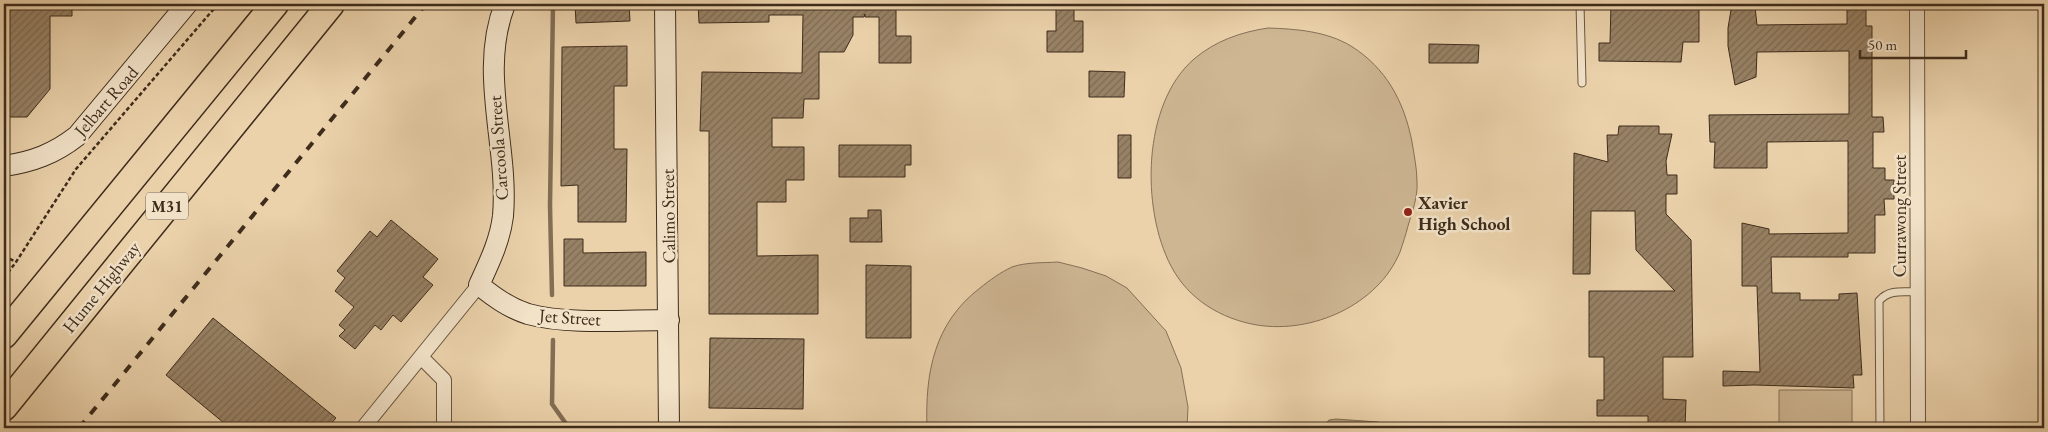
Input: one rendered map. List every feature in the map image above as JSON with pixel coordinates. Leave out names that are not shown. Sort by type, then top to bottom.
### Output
[{"type":"highway","name":"M31","points":[[4,335],[275,4]]},
{"type":"highway","name":"Hume Highway","points":[[4,408],[331,4]]},
{"type":"street","name":"Jelbart Road","points":[[4,166],[29,162],[62,148],[77,136],[187,4]]},
{"type":"street","name":"Carcoola Street","points":[[363,428],[422,358],[479,285],[494,253],[502,218],[504,186],[494,89],[493,57],[499,18],[505,4]]},
{"type":"street","name":"Calimo Street","points":[[666,4],[669,428]]},
{"type":"street","name":"Currawong Street","points":[[1917,4],[1918,428]]},
{"type":"street","name":"Jet Street","points":[[479,285],[498,301],[527,314],[556,320],[669,320]]},
{"type":"street","points":[[422,358],[444,380],[444,428]]},
{"type":"lane","points":[[1580,4],[1582,83]]},
{"type":"lane","points":[[4,166],[4,207]]},
{"type":"lane","points":[[1880,428],[1879,301],[1890,292],[1918,292]]},
{"type":"path","points":[[4,278],[76,169],[218,4]]},
{"type":"path","points":[[4,256],[16,262]]},
{"type":"shaded area","points":[[1268,28],[1300,30],[1321,34],[1341,41],[1363,55],[1384,75],[1398,99],[1409,127],[1417,177],[1416,199],[1400,252],[1390,271],[1376,287],[1360,301],[1341,312],[1321,320],[1278,327],[1257,325],[1231,318],[1196,298],[1178,278],[1161,243],[1151,187],[1156,129],[1164,102],[1177,78],[1194,59],[1220,42],[1248,32]]},
{"type":"shaded area","points":[[1058,262],[1106,276],[1127,288],[1166,331],[1181,368],[1188,407],[1187,428],[927,428],[928,388],[931,369],[942,333],[952,317],[964,302],[980,288],[1008,269],[1023,264]]},
{"type":"shaded area","points":[[1779,390],[1852,390],[1852,428],[1779,428]]},
{"type":"water","points":[[1329,420],[1378,422],[1386,428],[1321,428]]},
{"type":"building","points":[[4,4],[72,4],[72,16],[50,16],[50,89],[27,117],[8,117],[7,55],[4,55]]},
{"type":"building","points":[[575,4],[629,4],[630,21],[576,23]]},
{"type":"building","points":[[698,4],[896,4],[896,36],[911,36],[911,63],[879,63],[879,17],[865,17],[865,14],[864,17],[853,17],[853,35],[844,52],[819,52],[819,99],[804,99],[803,118],[772,118],[772,147],[804,147],[804,180],[786,180],[786,202],[757,202],[757,256],[818,255],[818,314],[709,314],[709,131],[700,131],[702,72],[802,73],[803,15],[769,15],[769,22],[699,23]]},
{"type":"building","points":[[1611,4],[1699,4],[1699,42],[1683,42],[1681,62],[1599,61],[1599,43],[1610,43]]},
{"type":"building","points":[[1732,4],[1746,4],[1755,7],[1757,25],[1847,24],[1847,9],[1866,9],[1866,26],[1872,26],[1872,117],[1883,117],[1884,132],[1873,132],[1873,168],[1885,168],[1885,180],[1894,180],[1894,199],[1884,199],[1885,215],[1875,215],[1875,253],[1848,253],[1848,257],[1771,257],[1772,293],[1800,293],[1800,300],[1839,300],[1839,294],[1857,293],[1862,375],[1853,375],[1854,388],[1723,386],[1723,371],[1760,372],[1757,286],[1742,286],[1742,223],[1769,229],[1769,234],[1848,233],[1848,141],[1767,142],[1767,168],[1714,168],[1715,142],[1710,142],[1709,115],[1849,114],[1849,51],[1757,52],[1756,77],[1735,85],[1728,46],[1728,28]]},
{"type":"building","points":[[1056,6],[1074,6],[1074,21],[1083,21],[1083,52],[1047,52],[1047,31],[1056,31]]},
{"type":"building","points":[[1429,44],[1479,45],[1478,63],[1429,63]]},
{"type":"building","points":[[627,46],[627,86],[614,86],[614,149],[627,149],[626,222],[578,222],[578,185],[561,186],[562,47]]},
{"type":"building","points":[[1089,71],[1125,72],[1124,97],[1089,97]]},
{"type":"building","points":[[1619,126],[1659,126],[1659,134],[1672,134],[1666,161],[1667,175],[1677,175],[1677,194],[1666,194],[1666,214],[1691,240],[1693,357],[1663,357],[1663,399],[1686,400],[1685,428],[1648,428],[1648,416],[1597,416],[1597,400],[1604,400],[1604,357],[1589,357],[1589,291],[1675,291],[1636,250],[1635,211],[1591,211],[1590,274],[1573,274],[1574,153],[1608,162],[1607,135],[1618,135]]},
{"type":"building","points":[[1118,135],[1131,135],[1131,178],[1118,178]]},
{"type":"building","points":[[839,145],[911,145],[911,165],[905,165],[905,177],[839,177]]},
{"type":"building","points":[[868,210],[881,210],[882,242],[850,242],[850,218],[868,218]]},
{"type":"building","points":[[391,220],[438,259],[423,277],[433,285],[401,322],[393,315],[381,330],[375,325],[355,349],[339,336],[345,330],[339,325],[354,307],[335,291],[345,278],[337,271],[370,231],[377,237]]},
{"type":"building","points":[[564,239],[583,239],[583,253],[646,252],[646,286],[564,286]]},
{"type":"building","points":[[866,265],[911,266],[911,338],[866,338]]},
{"type":"building","points":[[213,318],[336,418],[327,428],[230,428],[166,375]]},
{"type":"building","points":[[710,338],[804,339],[803,409],[709,408]]},
{"type":"waterway","points":[[552,295],[550,205],[553,4]]},
{"type":"waterway","points":[[553,340],[552,404],[569,428]]},
{"type":"railway","points":[[79,428],[426,4]]},
{"type":"place","name":"Xavier High School","points":[[1408,212]]}]
